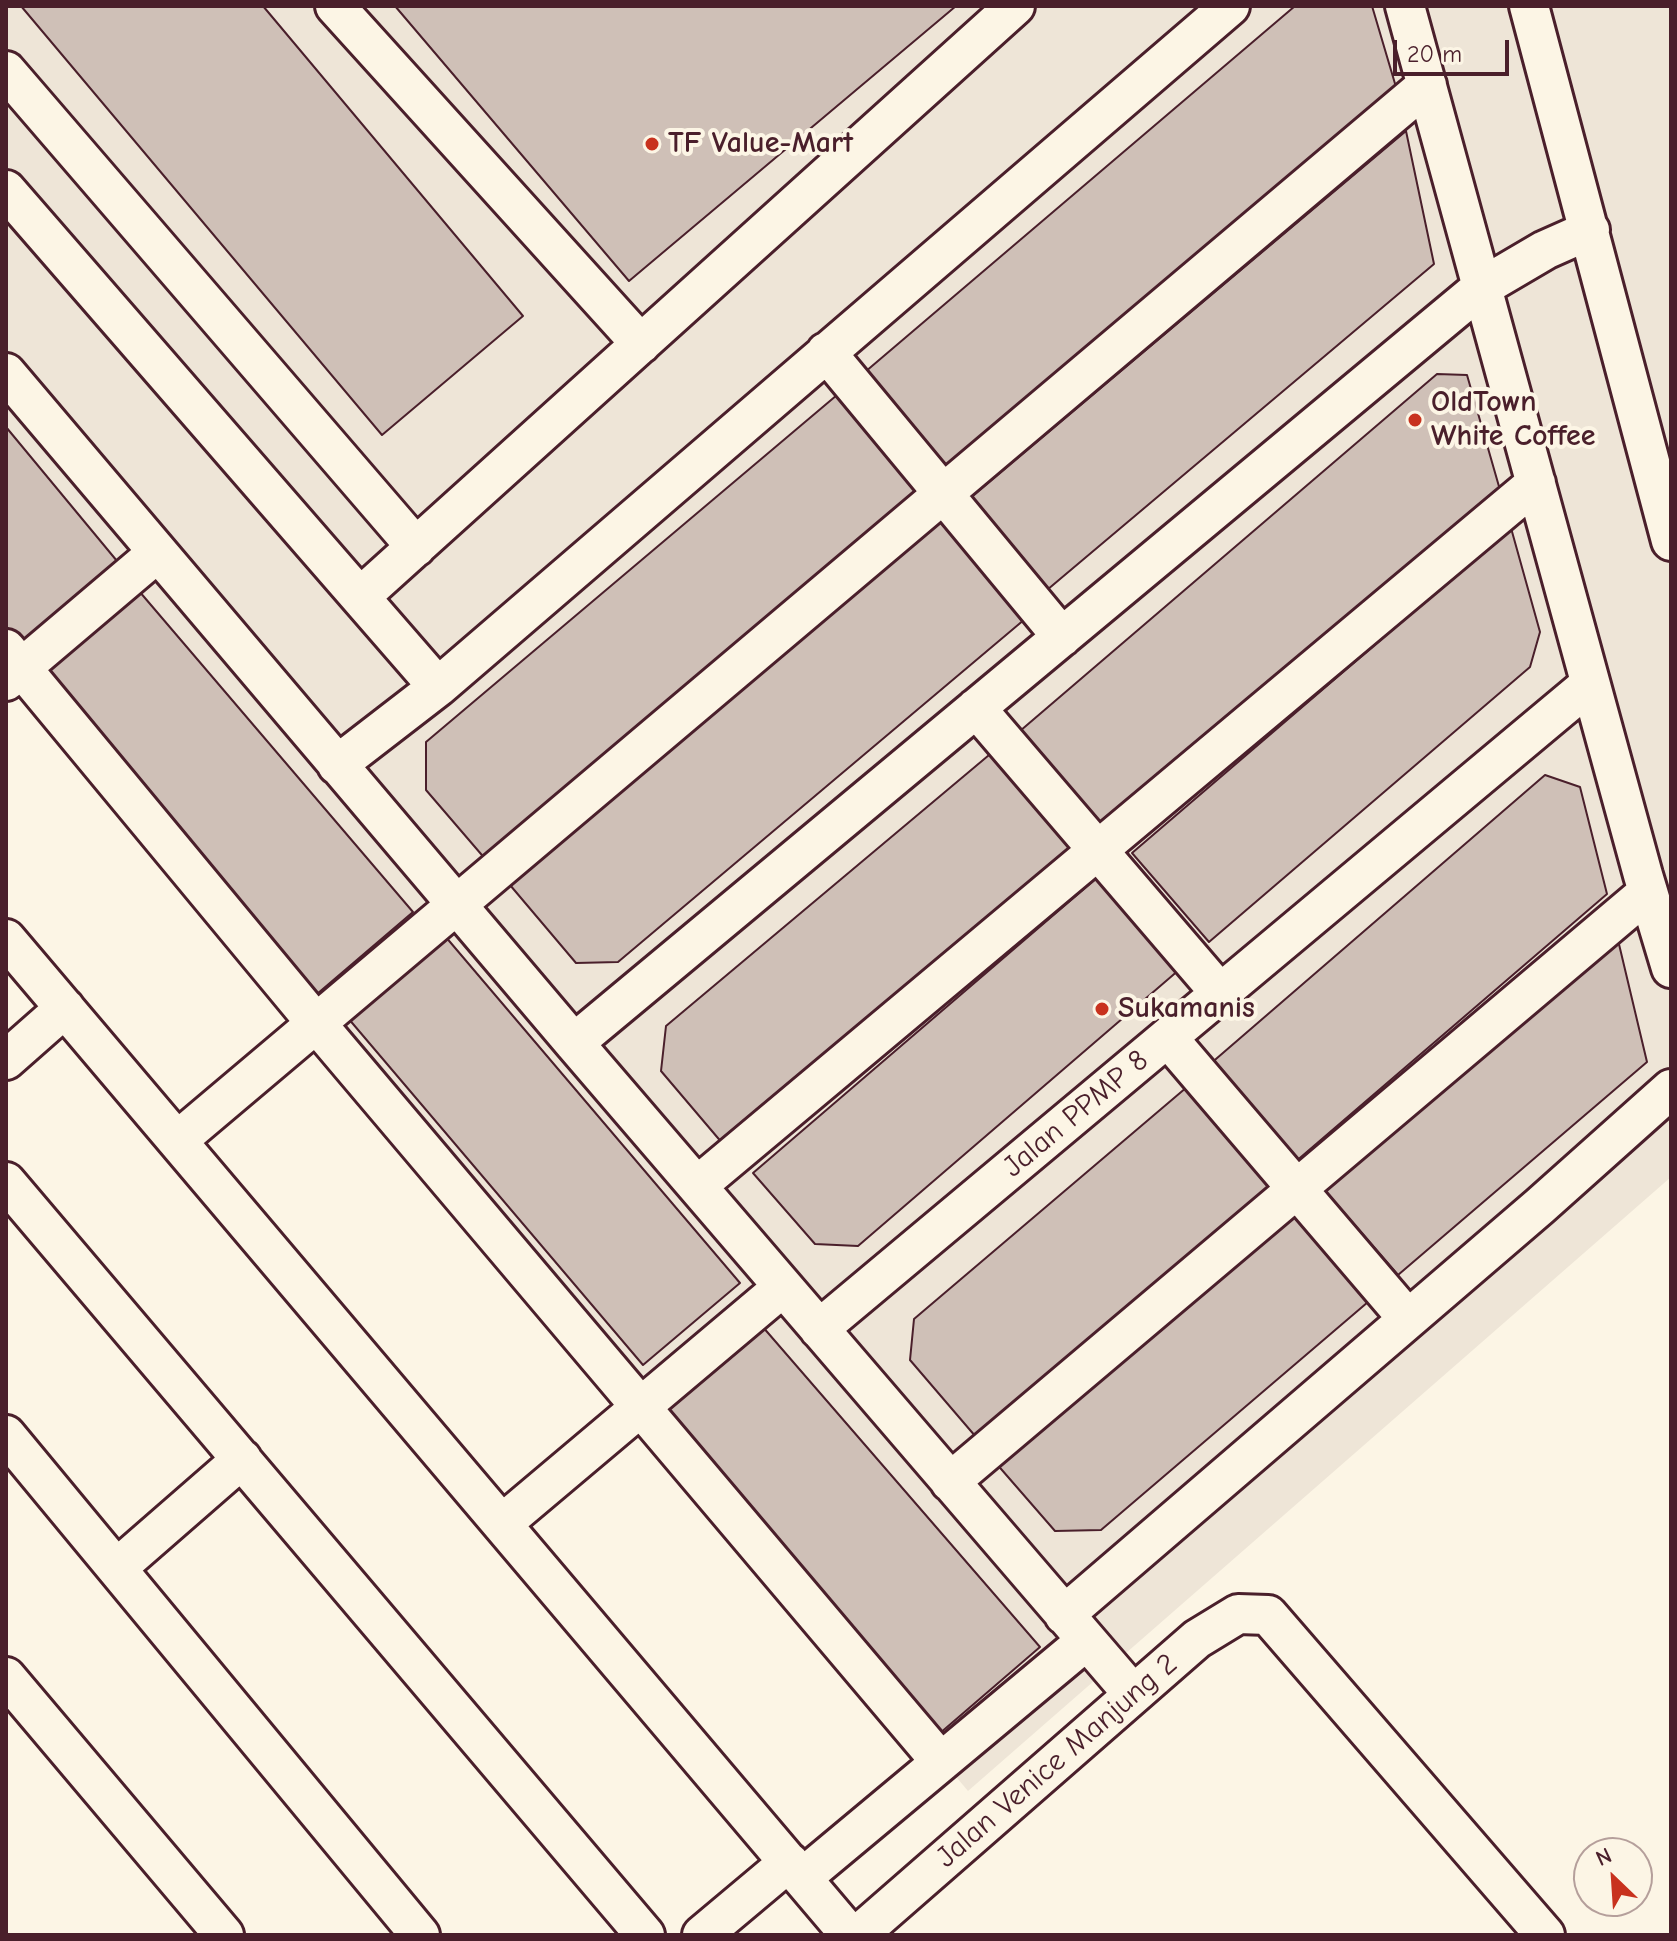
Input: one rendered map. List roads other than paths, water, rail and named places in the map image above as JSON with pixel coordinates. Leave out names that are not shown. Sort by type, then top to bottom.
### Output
[{"type":"street","points":[[335,6],[641,344]]},
{"type":"street","points":[[360,597],[1015,6]]},
{"type":"street","points":[[1405,6],[1671,968]]},
{"type":"street","points":[[1529,6],[1671,541]]},
{"type":"street","points":[[337,765],[438,687],[826,352],[1208,13]]},
{"type":"street","points":[[6,71],[416,547]]},
{"type":"street","points":[[178,1140],[1427,85]]},
{"type":"street","points":[[6,190],[438,687]]},
{"type":"street","points":[[574,1043],[1482,287],[1545,250],[1590,230]]},
{"type":"street","points":[[826,352],[1062,637]]},
{"type":"street","points":[[6,373],[574,1043],[1133,1694]]},
{"type":"street","points":[[697,1186],[1536,483]]},
{"type":"street","points":[[157,553],[11,666],[941,1762]]},
{"type":"street","name":"Jalan PPMP 8","points":[[819,1329],[1590,684]]},
{"type":"street","points":[[976,708],[1221,994]]},
{"type":"street","points":[[950,1482],[1648,892]]},
{"type":"street","points":[[6,939],[850,1935]]},
{"type":"street","points":[[6,1060],[65,1008]]},
{"type":"street","points":[[1168,1038],[1408,1319]]},
{"type":"street","points":[[702,1935],[796,1870],[941,1762],[1075,1628],[1408,1319],[1671,1089]]},
{"type":"street","points":[[6,1182],[645,1935]]},
{"type":"street","points":[[503,1523],[783,1287]]},
{"type":"street","points":[[6,1435],[420,1935]]},
{"type":"street","points":[[117,1568],[242,1459]]},
{"type":"street","name":"Jalan Venice Manjung 2","points":[[858,1935],[1197,1639],[1238,1614],[1268,1615],[1545,1935]]},
{"type":"street","points":[[6,1677],[224,1935]]},
{"type":"place","name":"TF Value-Mart","points":[[652,144]]},
{"type":"place","name":"OldTown White Coffee","points":[[1415,420]]},
{"type":"place","name":"Sukamanis","points":[[1102,1009]]}]
